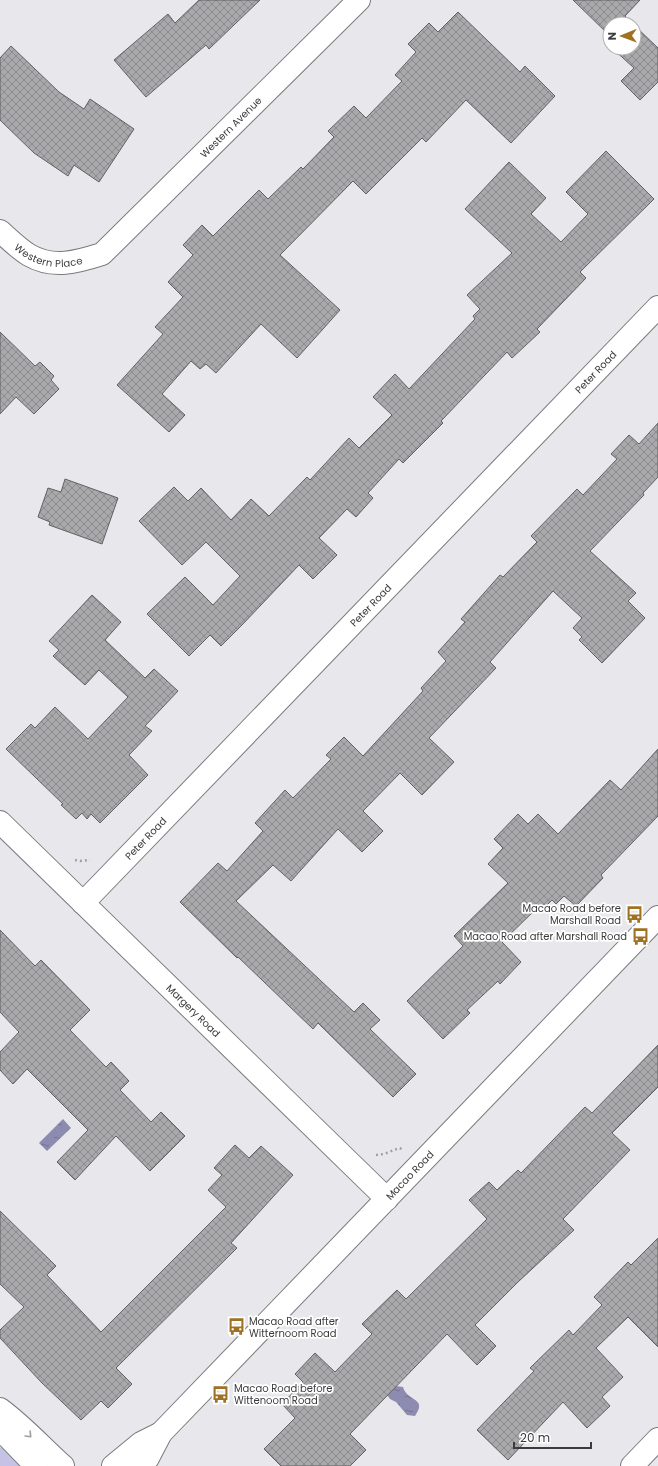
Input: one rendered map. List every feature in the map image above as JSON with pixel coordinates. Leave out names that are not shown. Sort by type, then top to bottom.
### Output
[{"type":"street","name":"Western Avenue","points":[[102,254],[359,0]]},
{"type":"street","name":"Western Place","points":[[0,231],[30,255],[53,264],[75,262],[102,254]]},
{"type":"street","name":"Peter Road","points":[[83,903],[658,307]]},
{"type":"street","name":"Margery Road","points":[[0,822],[387,1198]]},
{"type":"street","name":"Macao Road","points":[[141,1466],[148,1458],[161,1433],[658,917]]},
{"type":"street","points":[[0,1409],[17,1422],[39,1445],[63,1466]]},
{"type":"street","points":[[0,1425],[5,1434],[36,1466]]},
{"type":"street","name":"Macao Road","points":[[113,1466],[141,1443],[161,1433]]},
{"type":"street","points":[[632,1466],[658,1440]]},
{"type":"shaded area","points":[[6,1442],[30,1466],[0,1466],[0,1448]]},
{"type":"water","points":[[63,1119],[71,1128],[47,1151],[39,1143]]},
{"type":"water","points":[[396,1386],[403,1387],[408,1395],[418,1402],[419,1406],[415,1416],[407,1415],[396,1402],[390,1399],[387,1395]]},
{"type":"building","points":[[199,0],[260,0],[209,49],[206,45],[146,97],[114,60],[168,14],[175,23]]},
{"type":"building","points":[[573,0],[640,0],[625,16],[602,16],[602,28]]},
{"type":"building","points":[[458,12],[520,72],[525,66],[555,96],[511,143],[466,100],[426,142],[422,138],[366,194],[353,181],[280,255],[340,310],[297,358],[261,324],[216,373],[206,364],[200,369],[191,361],[162,394],[185,415],[169,432],[117,385],[163,334],[155,327],[183,297],[168,282],[193,255],[183,245],[202,225],[213,236],[259,190],[268,199],[301,167],[303,169],[334,137],[328,131],[354,106],[366,118],[402,81],[395,75],[416,52],[408,44],[429,23],[438,32]]},
{"type":"building","points":[[642,33],[658,48],[658,82],[640,100],[621,81],[634,68],[621,56],[642,56]]},
{"type":"building","points":[[11,46],[59,92],[84,109],[90,99],[134,129],[99,182],[74,165],[68,176],[34,153],[0,120],[0,58]]},
{"type":"building","points":[[606,151],[654,199],[580,272],[586,278],[537,329],[540,332],[512,358],[507,352],[441,421],[443,423],[403,463],[399,459],[368,493],[373,498],[356,517],[347,509],[319,538],[337,555],[313,579],[299,565],[221,646],[210,635],[189,656],[147,614],[185,577],[213,605],[240,576],[206,542],[182,565],[139,521],[174,487],[188,501],[201,488],[231,520],[251,499],[269,516],[307,477],[310,480],[349,438],[359,448],[392,415],[373,397],[395,374],[409,389],[475,319],[473,316],[480,309],[467,295],[512,253],[465,209],[509,162],[546,198],[531,214],[561,242],[588,214],[566,192]]},
{"type":"building","points":[[0,332],[35,366],[40,362],[54,376],[51,380],[59,389],[34,414],[16,397],[0,414]]},
{"type":"building","points":[[658,423],[658,477],[643,493],[644,495],[590,551],[636,593],[628,601],[645,618],[602,663],[579,640],[582,637],[573,628],[582,618],[553,591],[490,662],[496,668],[429,738],[454,762],[422,795],[400,773],[363,811],[383,831],[362,852],[338,829],[291,881],[273,865],[236,901],[354,1012],[363,1003],[380,1020],[370,1029],[416,1074],[393,1097],[318,1023],[313,1029],[180,902],[218,863],[227,871],[263,831],[255,823],[285,790],[293,798],[331,759],[326,755],[344,737],[363,756],[423,691],[421,688],[446,661],[438,652],[465,622],[461,619],[500,575],[503,577],[537,542],[531,536],[577,489],[583,495],[617,459],[611,454],[629,435],[639,444]]},
{"type":"building","points":[[65,479],[118,498],[102,544],[49,525],[50,522],[38,517],[48,488],[61,492]]},
{"type":"building","points":[[92,595],[121,622],[105,640],[145,678],[154,669],[178,691],[145,726],[152,731],[129,755],[148,775],[100,823],[91,814],[87,819],[82,813],[76,819],[61,805],[63,804],[6,749],[31,724],[35,728],[55,707],[88,739],[128,697],[99,670],[85,685],[53,656],[59,650],[49,641]]},
{"type":"building","points":[[658,749],[658,816],[601,875],[603,878],[576,906],[564,896],[556,904],[552,900],[539,913],[535,910],[502,942],[521,962],[500,984],[498,981],[467,1010],[470,1013],[443,1039],[407,1001],[463,946],[454,936],[508,883],[488,864],[503,848],[494,839],[518,814],[528,824],[538,814],[558,834],[610,780],[621,790]]},
{"type":"building","points":[[0,930],[35,966],[41,960],[90,1010],[70,1030],[106,1067],[111,1062],[129,1081],[120,1090],[151,1122],[161,1112],[185,1136],[150,1171],[116,1136],[75,1180],[57,1162],[88,1130],[27,1069],[13,1084],[0,1070],[0,1052],[19,1032],[0,1012]]},
{"type":"building","points":[[658,1045],[658,1087],[612,1133],[630,1150],[563,1219],[574,1230],[518,1282],[475,1325],[496,1346],[477,1365],[447,1334],[350,1434],[366,1450],[350,1466],[281,1466],[264,1449],[295,1418],[282,1404],[303,1382],[295,1374],[315,1353],[335,1372],[372,1334],[362,1324],[397,1290],[406,1299],[487,1219],[469,1200],[489,1182],[497,1190],[518,1170],[521,1173],[585,1107],[592,1113]]},
{"type":"building","points":[[235,1145],[249,1158],[261,1146],[293,1175],[231,1243],[237,1248],[116,1368],[132,1384],[108,1408],[101,1401],[81,1420],[42,1383],[0,1338],[0,1330],[24,1307],[0,1284],[0,1211],[56,1266],[47,1275],[101,1332],[226,1207],[208,1190],[222,1175],[214,1168]]},
{"type":"building","points":[[658,1238],[658,1347],[628,1317],[596,1348],[623,1377],[602,1397],[610,1406],[587,1428],[563,1402],[508,1460],[477,1430],[534,1371],[530,1368],[569,1330],[573,1335],[602,1305],[594,1297],[628,1262],[631,1265]]},
{"type":"place","name":"Macao Road before Marshall Road","points":[[634,914]]},
{"type":"place","name":"Macao Road after Marshall Road","points":[[640,936]]},
{"type":"place","name":"Macao Road after Witternoom Road","points":[[236,1327]]},
{"type":"place","name":"Macao Road before Wittenoom Road","points":[[221,1394]]}]
